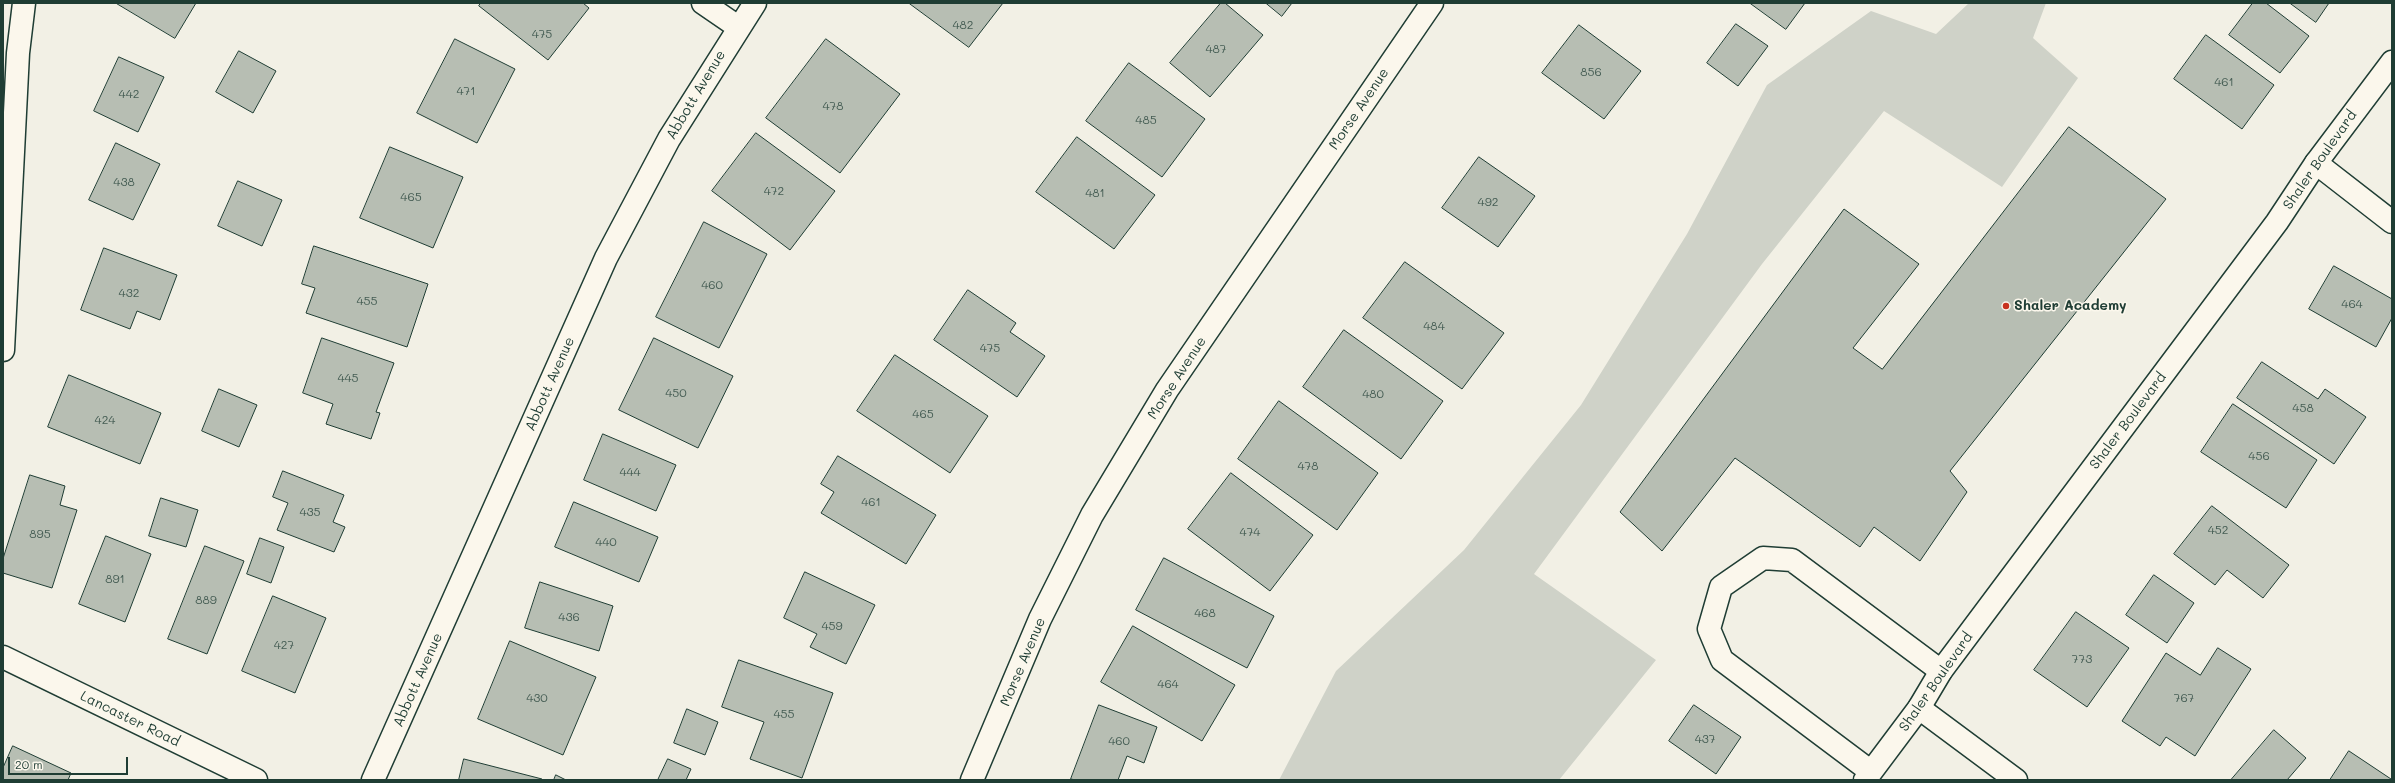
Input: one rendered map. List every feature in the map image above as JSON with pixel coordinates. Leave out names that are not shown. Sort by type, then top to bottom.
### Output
[{"type":"street","points":[[3,350],[18,54],[24,3]]},
{"type":"street","points":[[703,3],[738,27]]},
{"type":"street","name":"Abbott Avenue","points":[[373,780],[606,258],[669,139],[738,27],[755,3]]},
{"type":"street","name":"Morse Avenue","points":[[972,780],[1040,619],[1092,514],[1167,390],[1432,3]]},
{"type":"street","name":"Shaler Boulevard","points":[[1867,776],[1919,708],[1941,671],[2277,222],[2316,163],[2392,62]]},
{"type":"street","points":[[2316,163],[2392,222]]},
{"type":"street","points":[[1867,776],[1722,660],[1710,629],[1721,587],[1762,558],[1792,560],[1941,671]]},
{"type":"street","name":"Lancaster Road","points":[[3,657],[256,780]]},
{"type":"street","points":[[1919,708],[2016,780]]},
{"type":"shaded area","points":[[1969,3],[2046,3],[2033,38],[2078,78],[2002,187],[1884,111],[1762,264],[1534,574],[1656,660],[1559,780],[1279,780],[1336,671],[1464,550],[1581,405],[1687,234],[1767,85],[1871,11],[1936,34]]},
{"type":"building","points":[[116,3],[196,3],[175,38]]},
{"type":"building","points":[[481,3],[583,3],[589,8],[548,60],[479,6]]},
{"type":"building","points":[[909,3],[1003,3],[969,47]]},
{"type":"building","points":[[1221,3],[1225,3],[1263,35],[1210,97],[1170,63]]},
{"type":"building","points":[[1266,3],[1292,3],[1282,16]]},
{"type":"building","points":[[1750,3],[1805,3],[1786,29]]},
{"type":"building","points":[[2253,3],[2266,3],[2309,36],[2280,73],[2229,35]]},
{"type":"building","points":[[2290,3],[2329,3],[2316,22]]},
{"type":"building","points":[[1736,24],[1768,46],[1738,86],[1707,63]]},
{"type":"building","points":[[1579,25],[1641,71],[1604,119],[1542,73]]},
{"type":"building","points":[[2206,35],[2274,85],[2242,129],[2174,79]]},
{"type":"building","points":[[455,39],[515,69],[477,143],[417,113]]},
{"type":"building","points":[[826,39],[900,94],[840,173],[766,118]]},
{"type":"building","points":[[239,51],[276,71],[253,113],[216,92]]},
{"type":"building","points":[[119,57],[164,77],[138,132],[94,111]]},
{"type":"building","points":[[1129,63],[1205,119],[1162,177],[1086,121]]},
{"type":"building","name":"Shaler Academy","points":[[2069,127],[2166,199],[1950,471],[1967,492],[1920,561],[1874,527],[1860,547],[1735,458],[1662,551],[1620,512],[1844,209],[1919,264],[1853,348],[1882,369]]},
{"type":"building","points":[[756,133],[835,191],[790,250],[712,191]]},
{"type":"building","points":[[1077,137],[1155,195],[1114,249],[1036,192]]},
{"type":"building","points":[[116,143],[160,164],[133,220],[89,200]]},
{"type":"building","points":[[390,147],[463,177],[433,248],[360,218]]},
{"type":"building","points":[[1479,157],[1535,196],[1498,247],[1442,208]]},
{"type":"building","points":[[238,181],[282,200],[262,246],[218,226]]},
{"type":"building","points":[[704,222],[767,254],[719,348],[656,317]]},
{"type":"building","points":[[314,246],[428,284],[407,347],[306,313],[315,288],[302,284]]},
{"type":"building","points":[[104,248],[177,275],[160,320],[137,311],[130,329],[81,310]]},
{"type":"building","points":[[1405,262],[1504,333],[1462,389],[1363,318]]},
{"type":"building","points":[[2334,266],[2392,299],[2392,318],[2376,347],[2309,309]]},
{"type":"building","points":[[968,290],[1016,323],[1010,332],[1045,356],[1017,397],[934,340]]},
{"type":"building","points":[[1344,330],[1443,401],[1401,459],[1303,387]]},
{"type":"building","points":[[322,338],[394,363],[376,412],[380,413],[371,439],[326,424],[333,404],[303,393]]},
{"type":"building","points":[[654,338],[733,376],[698,448],[619,410]]},
{"type":"building","points":[[895,355],[988,416],[950,473],[857,411]]},
{"type":"building","points":[[2262,362],[2318,399],[2325,389],[2366,417],[2334,464],[2237,398]]},
{"type":"building","points":[[69,375],[161,413],[140,464],[48,427]]},
{"type":"building","points":[[219,389],[257,405],[239,447],[202,431]]},
{"type":"building","points":[[1279,401],[1378,473],[1337,530],[1238,459]]},
{"type":"building","points":[[2233,404],[2317,460],[2286,508],[2201,452]]},
{"type":"building","points":[[603,434],[676,465],[656,511],[584,480]]},
{"type":"building","points":[[838,456],[936,515],[906,564],[821,513],[834,492],[821,484]]},
{"type":"building","points":[[283,471],[344,495],[333,522],[345,527],[334,552],[277,530],[288,503],[273,497]]},
{"type":"building","points":[[1231,473],[1313,535],[1270,591],[1188,529]]},
{"type":"building","points":[[30,475],[65,486],[60,505],[77,510],[52,588],[3,573],[3,559]]},
{"type":"building","points":[[161,498],[198,510],[186,547],[149,536]]},
{"type":"building","points":[[574,502],[658,537],[639,582],[555,547]]},
{"type":"building","points":[[2212,506],[2289,565],[2263,598],[2227,570],[2215,585],[2174,554]]},
{"type":"building","points":[[106,536],[151,554],[125,622],[79,604]]},
{"type":"building","points":[[260,538],[284,547],[271,583],[247,574]]},
{"type":"building","points":[[205,546],[244,561],[207,654],[168,639]]},
{"type":"building","points":[[1164,558],[1274,616],[1247,668],[1136,610]]},
{"type":"building","points":[[805,572],[875,605],[846,664],[810,647],[817,634],[784,618]]},
{"type":"building","points":[[2154,575],[2194,603],[2167,643],[2126,615]]},
{"type":"building","points":[[540,582],[613,606],[599,651],[525,628]]},
{"type":"building","points":[[273,596],[326,618],[295,693],[242,671]]},
{"type":"building","points":[[2076,612],[2129,648],[2087,707],[2034,670]]},
{"type":"building","points":[[1133,626],[1235,685],[1202,741],[1101,682]]},
{"type":"building","points":[[510,641],[596,677],[563,755],[478,719]]},
{"type":"building","points":[[2218,648],[2251,669],[2195,756],[2166,737],[2160,746],[2122,721],[2166,653],[2200,675]]},
{"type":"building","points":[[739,660],[833,693],[802,778],[750,759],[764,722],[722,707]]},
{"type":"building","points":[[1099,705],[1157,727],[1144,763],[1127,756],[1118,780],[1071,779]]},
{"type":"building","points":[[1694,705],[1741,737],[1716,774],[1669,741]]},
{"type":"building","points":[[687,709],[718,722],[705,755],[674,743]]},
{"type":"building","points":[[2274,730],[2306,758],[2287,780],[2231,780]]},
{"type":"building","points":[[13,746],[71,773],[68,780],[3,780],[3,768]]},
{"type":"building","points":[[2349,751],[2391,779],[2330,780]]},
{"type":"building","points":[[464,759],[542,779],[459,780]]},
{"type":"building","points":[[668,759],[691,769],[686,780],[658,780]]},
{"type":"building","points":[[556,775],[566,780],[554,780]]},
{"type":"place","name":"Shaler Academy","points":[[2006,306]]}]
